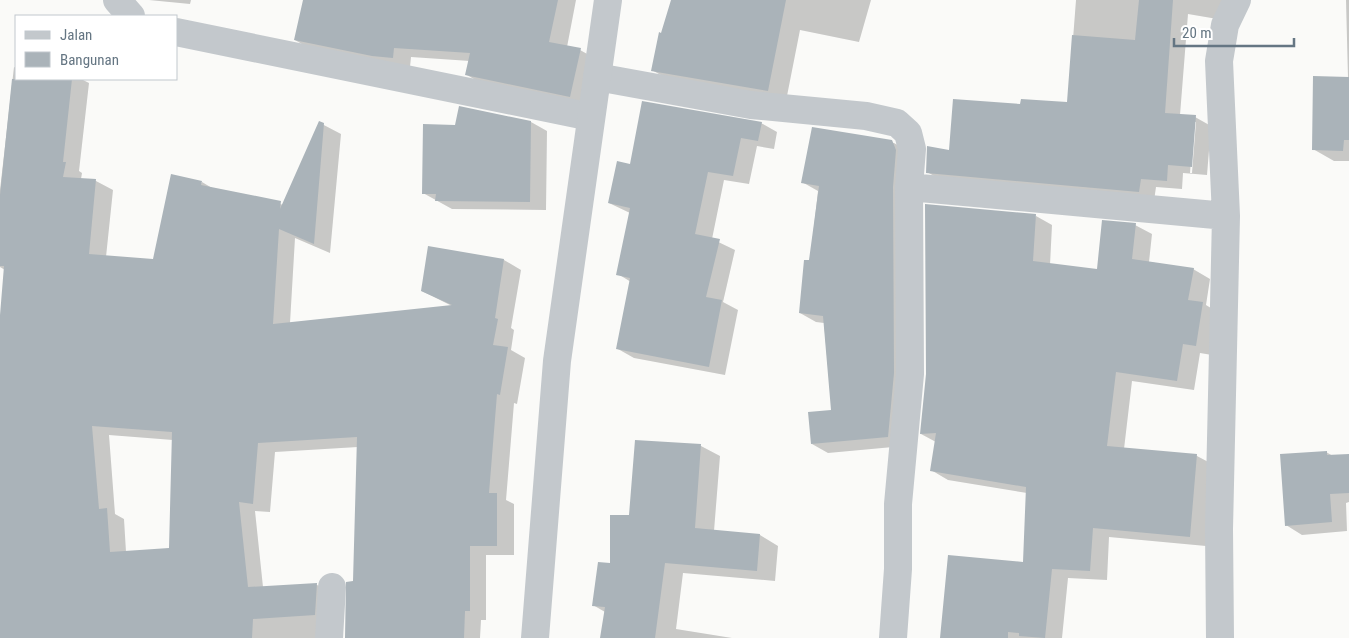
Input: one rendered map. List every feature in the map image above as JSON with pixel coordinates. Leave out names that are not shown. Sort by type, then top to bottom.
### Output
[{"type":"street","points":[[117,0],[130,15]]},
{"type":"street","points":[[536,638],[557,362],[608,0]]},
{"type":"street","points":[[1220,638],[1219,529],[1226,216],[1219,62],[1225,25],[1237,0]]},
{"type":"street","points":[[178,32],[591,117]]},
{"type":"street","points":[[597,77],[751,105],[866,116],[896,123],[908,133],[912,149],[908,187],[910,374],[898,504],[898,569],[893,638]]},
{"type":"street","points":[[908,187],[1226,216]]},
{"type":"street","points":[[329,638],[332,587]]},
{"type":"building","points":[[303,0],[558,0],[549,42],[581,48],[570,97],[465,75],[470,53],[394,48],[393,58],[372,56],[294,40]]},
{"type":"building","points":[[671,0],[786,0],[768,91],[651,71],[659,32],[661,33]]},
{"type":"building","points":[[1139,0],[1173,0],[1165,113],[1196,115],[1192,167],[1168,165],[1167,181],[1141,179],[1139,192],[926,173],[927,146],[949,150],[953,99],[1020,104],[1021,99],[1067,102],[1072,35],[1135,40]]},
{"type":"building","points":[[1313,76],[1349,77],[1349,140],[1344,140],[1343,151],[1312,150]]},
{"type":"building","points":[[12,79],[72,80],[63,162],[66,162],[63,177],[96,179],[89,254],[153,259],[171,174],[202,181],[201,185],[281,201],[280,209],[319,121],[324,123],[314,244],[279,229],[273,324],[452,305],[421,291],[428,246],[504,259],[495,318],[498,319],[493,345],[508,347],[500,395],[497,394],[489,493],[497,493],[497,546],[470,546],[470,611],[465,611],[464,638],[345,638],[346,582],[353,581],[357,437],[258,443],[253,504],[239,502],[248,587],[317,583],[315,615],[253,619],[252,638],[0,638],[0,315],[4,266],[0,266],[0,195]],"holes":[[[92,426],[172,432],[169,548],[110,552],[107,508],[99,509]]]},
{"type":"building","points":[[642,101],[762,122],[758,141],[741,138],[733,176],[708,172],[695,234],[720,239],[706,297],[722,300],[709,367],[616,349],[630,278],[616,275],[630,208],[608,203],[617,161],[630,164]]},
{"type":"building","points":[[459,106],[531,121],[530,202],[435,201],[436,194],[422,194],[423,124],[455,125]]},
{"type":"building","points":[[812,127],[892,140],[896,150],[893,187],[894,373],[888,437],[811,444],[808,412],[831,410],[823,316],[799,313],[804,260],[809,260],[819,186],[801,183]]},
{"type":"building","points":[[925,204],[1036,214],[1033,261],[1097,269],[1102,220],[1136,223],[1132,259],[1194,268],[1188,300],[1203,302],[1196,346],[1183,344],[1177,381],[1116,372],[1107,446],[1197,454],[1190,537],[1093,528],[1090,571],[1052,569],[1045,638],[1019,636],[1019,633],[1008,632],[1008,638],[940,638],[948,555],[1023,562],[1026,487],[930,471],[936,433],[920,434],[926,374]]},
{"type":"building","points":[[635,440],[701,444],[695,528],[760,534],[757,571],[665,563],[655,638],[600,638],[605,607],[592,606],[598,562],[610,563],[610,515],[629,515]]},
{"type":"building","points":[[1327,451],[1327,455],[1349,454],[1349,493],[1330,494],[1332,522],[1285,526],[1280,454]]}]
